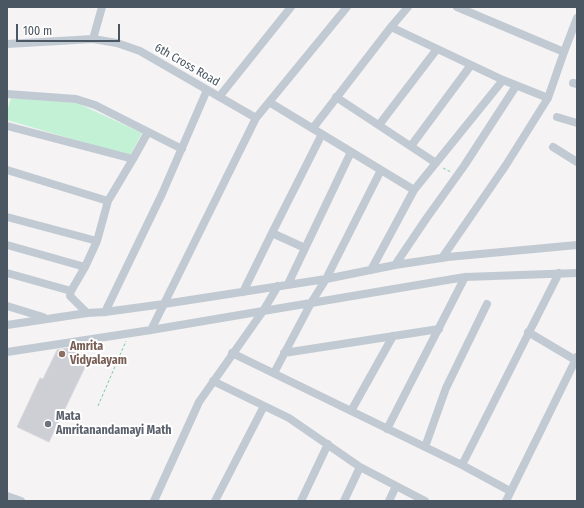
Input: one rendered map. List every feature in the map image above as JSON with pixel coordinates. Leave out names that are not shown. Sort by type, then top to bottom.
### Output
[{"type":"street","points":[[93,39],[102,7]]},
{"type":"street","points":[[219,97],[291,7]]},
{"type":"street","points":[[151,330],[256,118],[347,7]]},
{"type":"street","points":[[313,128],[408,7]]},
{"type":"street","points":[[457,7],[564,52]]},
{"type":"street","points":[[442,258],[506,165],[548,98],[577,18]]},
{"type":"street","points":[[391,27],[516,86],[548,98]]},
{"type":"street","name":"6th Cross Road","points":[[7,44],[93,39],[117,43],[140,51],[256,118]]},
{"type":"street","points":[[379,125],[437,49]]},
{"type":"street","points":[[411,146],[471,65]]},
{"type":"street","points":[[371,270],[414,190],[503,80]]},
{"type":"street","points":[[395,265],[516,86]]},
{"type":"street","points":[[105,312],[162,194],[207,90]]},
{"type":"street","points":[[8,96],[76,99],[95,106],[182,149]]},
{"type":"street","points":[[336,97],[436,163]]},
{"type":"street","points":[[269,102],[414,190]]},
{"type":"street","points":[[557,117],[577,123]]},
{"type":"street","points":[[7,126],[133,159]]},
{"type":"street","points":[[87,313],[70,296],[71,291],[85,267],[97,241],[108,201],[148,132]]},
{"type":"street","points":[[243,292],[322,134]]},
{"type":"street","points":[[553,147],[577,162]]},
{"type":"street","points":[[288,284],[351,152]]},
{"type":"street","points":[[7,170],[108,201]]},
{"type":"street","points":[[274,373],[311,303],[326,279],[381,170]]},
{"type":"street","points":[[7,218],[97,241]]},
{"type":"street","points":[[272,233],[305,248]]},
{"type":"street","points":[[7,245],[85,267]]},
{"type":"street","points":[[7,325],[243,292],[442,258],[577,245]]},
{"type":"street","points":[[7,273],[71,291]]},
{"type":"street","points":[[462,465],[559,273]]},
{"type":"street","points":[[7,352],[130,334],[465,277],[577,273]]},
{"type":"street","points":[[387,428],[465,277]]},
{"type":"street","points":[[154,501],[199,402],[263,311],[278,286]]},
{"type":"street","points":[[425,447],[446,388],[487,304]]},
{"type":"street","points":[[7,306],[47,319]]},
{"type":"street","points":[[284,353],[439,329]]},
{"type":"street","points":[[506,501],[576,359],[528,332]]},
{"type":"street","points":[[351,411],[393,336]]},
{"type":"street","points":[[232,353],[462,465],[510,492]]},
{"type":"street","points":[[213,381],[289,418],[360,467],[425,501]]},
{"type":"street","points":[[214,501],[264,406]]},
{"type":"street","points":[[301,501],[328,444]]},
{"type":"street","points":[[344,501],[360,467]]},
{"type":"street","points":[[389,501],[396,486]]},
{"type":"street","points":[[7,496],[21,501]]},
{"type":"path","points":[[436,163],[456,176]]},
{"type":"path","points":[[98,406],[130,334]]},
{"type":"green space","points":[[11,98],[77,103],[142,133],[130,156],[7,120],[7,111]]},
{"type":"building","points":[[67,348],[89,359],[49,442],[17,427],[40,378],[43,379],[57,350]]},
{"type":"place","name":"Amrita Vidyalayam","points":[[62,354]]},
{"type":"place","name":"Mata Amritanandamayi Math","points":[[48,424]]}]
